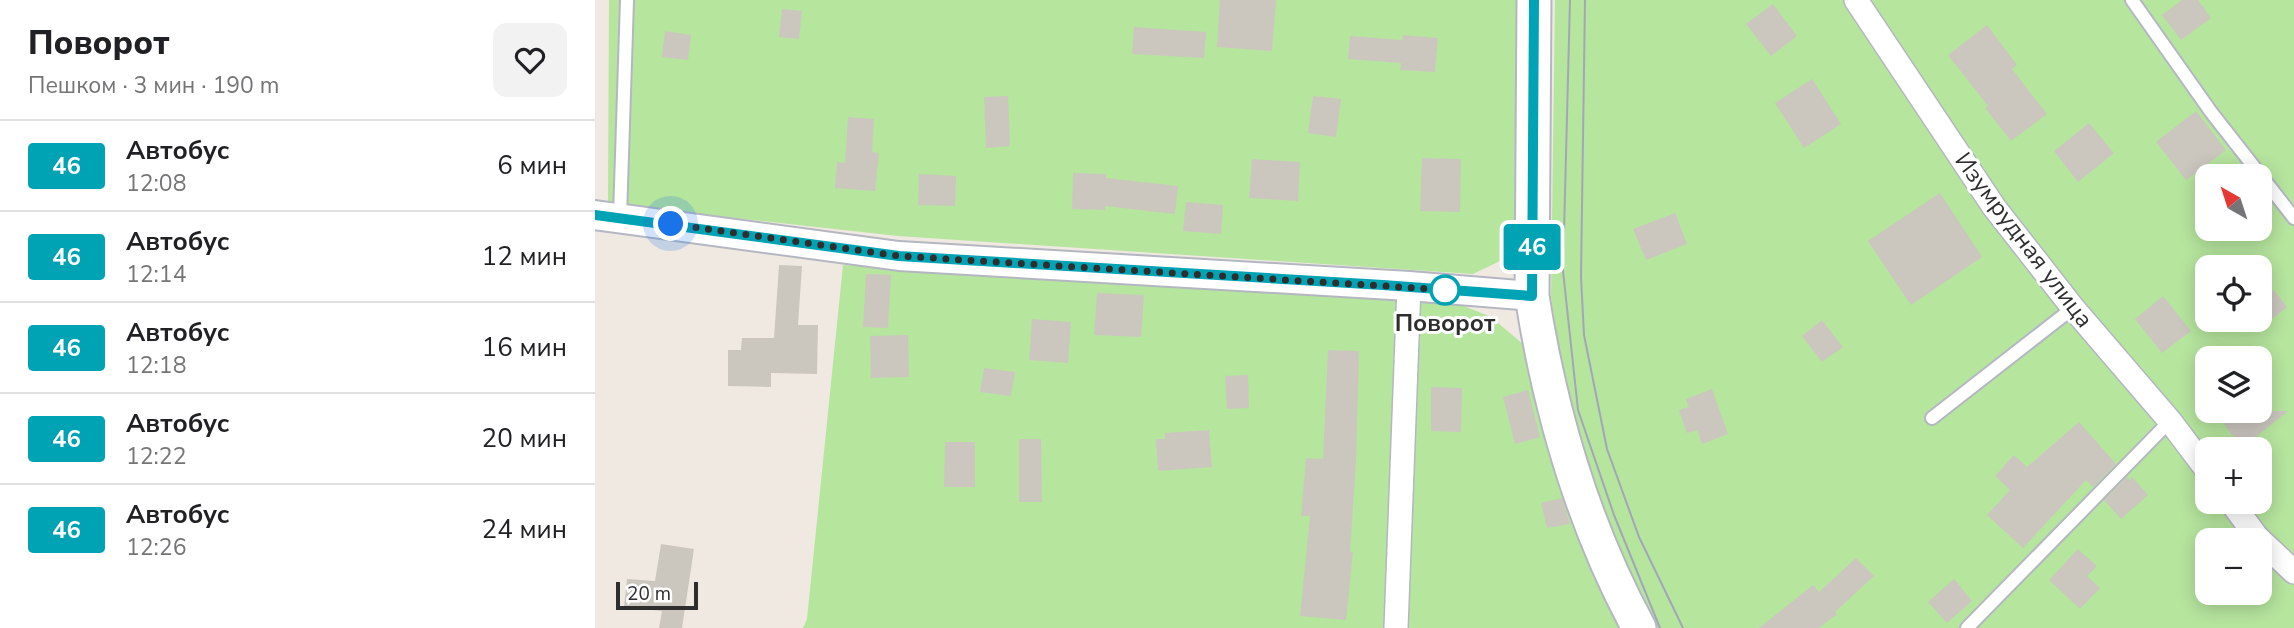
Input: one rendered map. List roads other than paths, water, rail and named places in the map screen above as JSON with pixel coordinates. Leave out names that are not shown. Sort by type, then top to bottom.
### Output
[{"type":"main road","points":[[1534,0],[1532,296],[1554,412],[1586,512],[1639,628]]},
{"type":"street","name":"Изумрудная улица","points":[[1856,0],[1994,207],[2073,308],[2195,454]]},
{"type":"street","points":[[608,216],[899,256],[1409,286],[1532,296]]},
{"type":"street","points":[[1396,628],[1409,286]]},
{"type":"street","points":[[2240,514],[2257,537],[2294,572]]},
{"type":"lane","points":[[608,216],[627,0]]},
{"type":"lane","points":[[2132,0],[2211,112],[2294,218]]},
{"type":"lane","points":[[1933,418],[2073,308]]},
{"type":"lane","points":[[1966,628],[2170,421]]},
{"type":"tram line","points":[[1570,0],[1563,271],[1578,410],[1614,515],[1660,628]]},
{"type":"tram line","points":[[1585,0],[1581,277],[1584,335],[1607,449],[1639,537],[1683,628]]},
{"type":"place","name":"Поворот","points":[[1445,290]]}]
